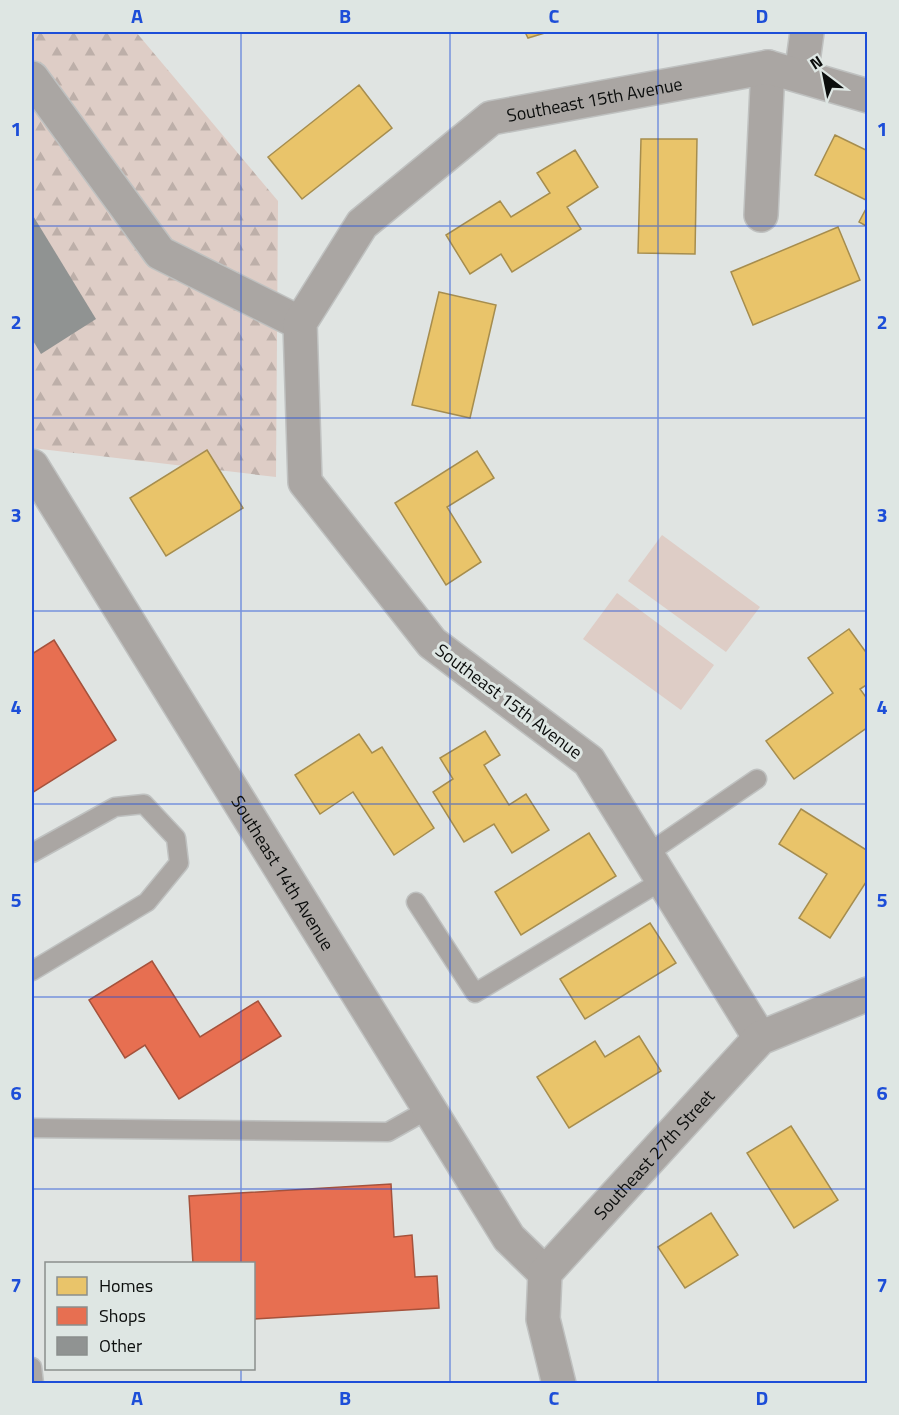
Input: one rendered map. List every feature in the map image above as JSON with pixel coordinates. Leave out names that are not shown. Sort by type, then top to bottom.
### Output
[{"type":"street","points":[[801,76],[807,32]]},
{"type":"street","points":[[761,214],[768,66]]},
{"type":"street","name":"Southeast 15th Avenue","points":[[760,1038],[589,761],[432,643],[305,482],[300,323],[362,224],[491,118],[768,66],[867,96]]},
{"type":"street","points":[[32,78],[160,253],[300,323]]},
{"type":"street","name":"Southeast 14th Avenue","points":[[32,466],[509,1238],[545,1273]]},
{"type":"street","name":"Southeast 27th Street","points":[[545,1273],[760,1038],[867,994]]},
{"type":"street","points":[[545,1273],[543,1319],[559,1383]]},
{"type":"lane","points":[[416,902],[475,993],[655,867],[757,779]]},
{"type":"lane","points":[[32,853],[115,807],[144,804],[176,838],[179,863],[147,902],[32,971]]},
{"type":"lane","points":[[32,1128],[388,1132],[429,1109]]},
{"type":"lane","points":[[32,1367],[34,1383]]},
{"type":"green space","points":[[32,32],[136,32],[278,201],[276,477],[32,448]]},
{"type":"green space","points":[[662,535],[760,607],[726,652],[628,581]]},
{"type":"green space","points":[[617,593],[714,665],[681,710],[583,639]]},
{"type":"building: Homes","points":[[525,32],[548,32],[528,38]]},
{"type":"building: Homes","points":[[359,85],[392,128],[302,199],[268,157]]},
{"type":"building: Homes","points":[[835,135],[868,151],[868,201],[815,175]]},
{"type":"building: Homes","points":[[641,139],[697,139],[695,254],[638,253]]},
{"type":"building: Homes","points":[[575,150],[598,187],[567,207],[581,229],[512,272],[501,254],[470,274],[446,235],[500,201],[511,217],[550,193],[537,173]]},
{"type":"building: Homes","points":[[868,205],[868,227],[859,222]]},
{"type":"building: Homes","points":[[838,227],[860,280],[753,325],[731,272]]},
{"type":"building: Homes","points":[[439,292],[496,305],[470,418],[412,405]]},
{"type":"building: Homes","points":[[207,450],[243,508],[166,556],[130,498]]},
{"type":"building: Homes","points":[[477,451],[494,478],[447,507],[481,562],[446,585],[395,503]]},
{"type":"building: Homes","points":[[849,629],[868,655],[868,684],[860,689],[868,700],[868,727],[794,779],[766,741],[833,693],[808,658]]},
{"type":"building: Homes","points":[[485,731],[500,755],[484,765],[509,805],[526,794],[549,830],[512,853],[494,824],[464,842],[433,792],[453,779],[440,758]]},
{"type":"building: Homes","points":[[359,734],[372,753],[382,747],[434,828],[394,855],[353,792],[320,814],[295,775]]},
{"type":"building: Homes","points":[[801,809],[868,851],[868,879],[830,938],[799,918],[827,874],[779,844]]},
{"type":"building: Homes","points":[[589,833],[616,876],[521,935],[495,892]]},
{"type":"building: Homes","points":[[650,923],[676,963],[585,1019],[560,979]]},
{"type":"building: Homes","points":[[639,1036],[661,1071],[569,1128],[537,1077],[595,1041],[605,1057]]},
{"type":"building: Homes","points":[[791,1126],[838,1200],[794,1228],[747,1153]]},
{"type":"building: Homes","points":[[711,1213],[738,1255],[685,1288],[658,1247]]},
{"type":"building: Shops","points":[[54,640],[116,740],[32,793],[32,654]]},
{"type":"building: Shops","points":[[152,961],[200,1037],[258,1001],[281,1036],[179,1099],[145,1045],[125,1058],[89,1000]]},
{"type":"building: Shops","points":[[391,1184],[394,1237],[412,1235],[415,1277],[437,1276],[439,1308],[255,1319],[255,1262],[193,1262],[189,1196]]},
{"type":"building: Other","points":[[32,214],[96,319],[41,354],[32,339]]}]
